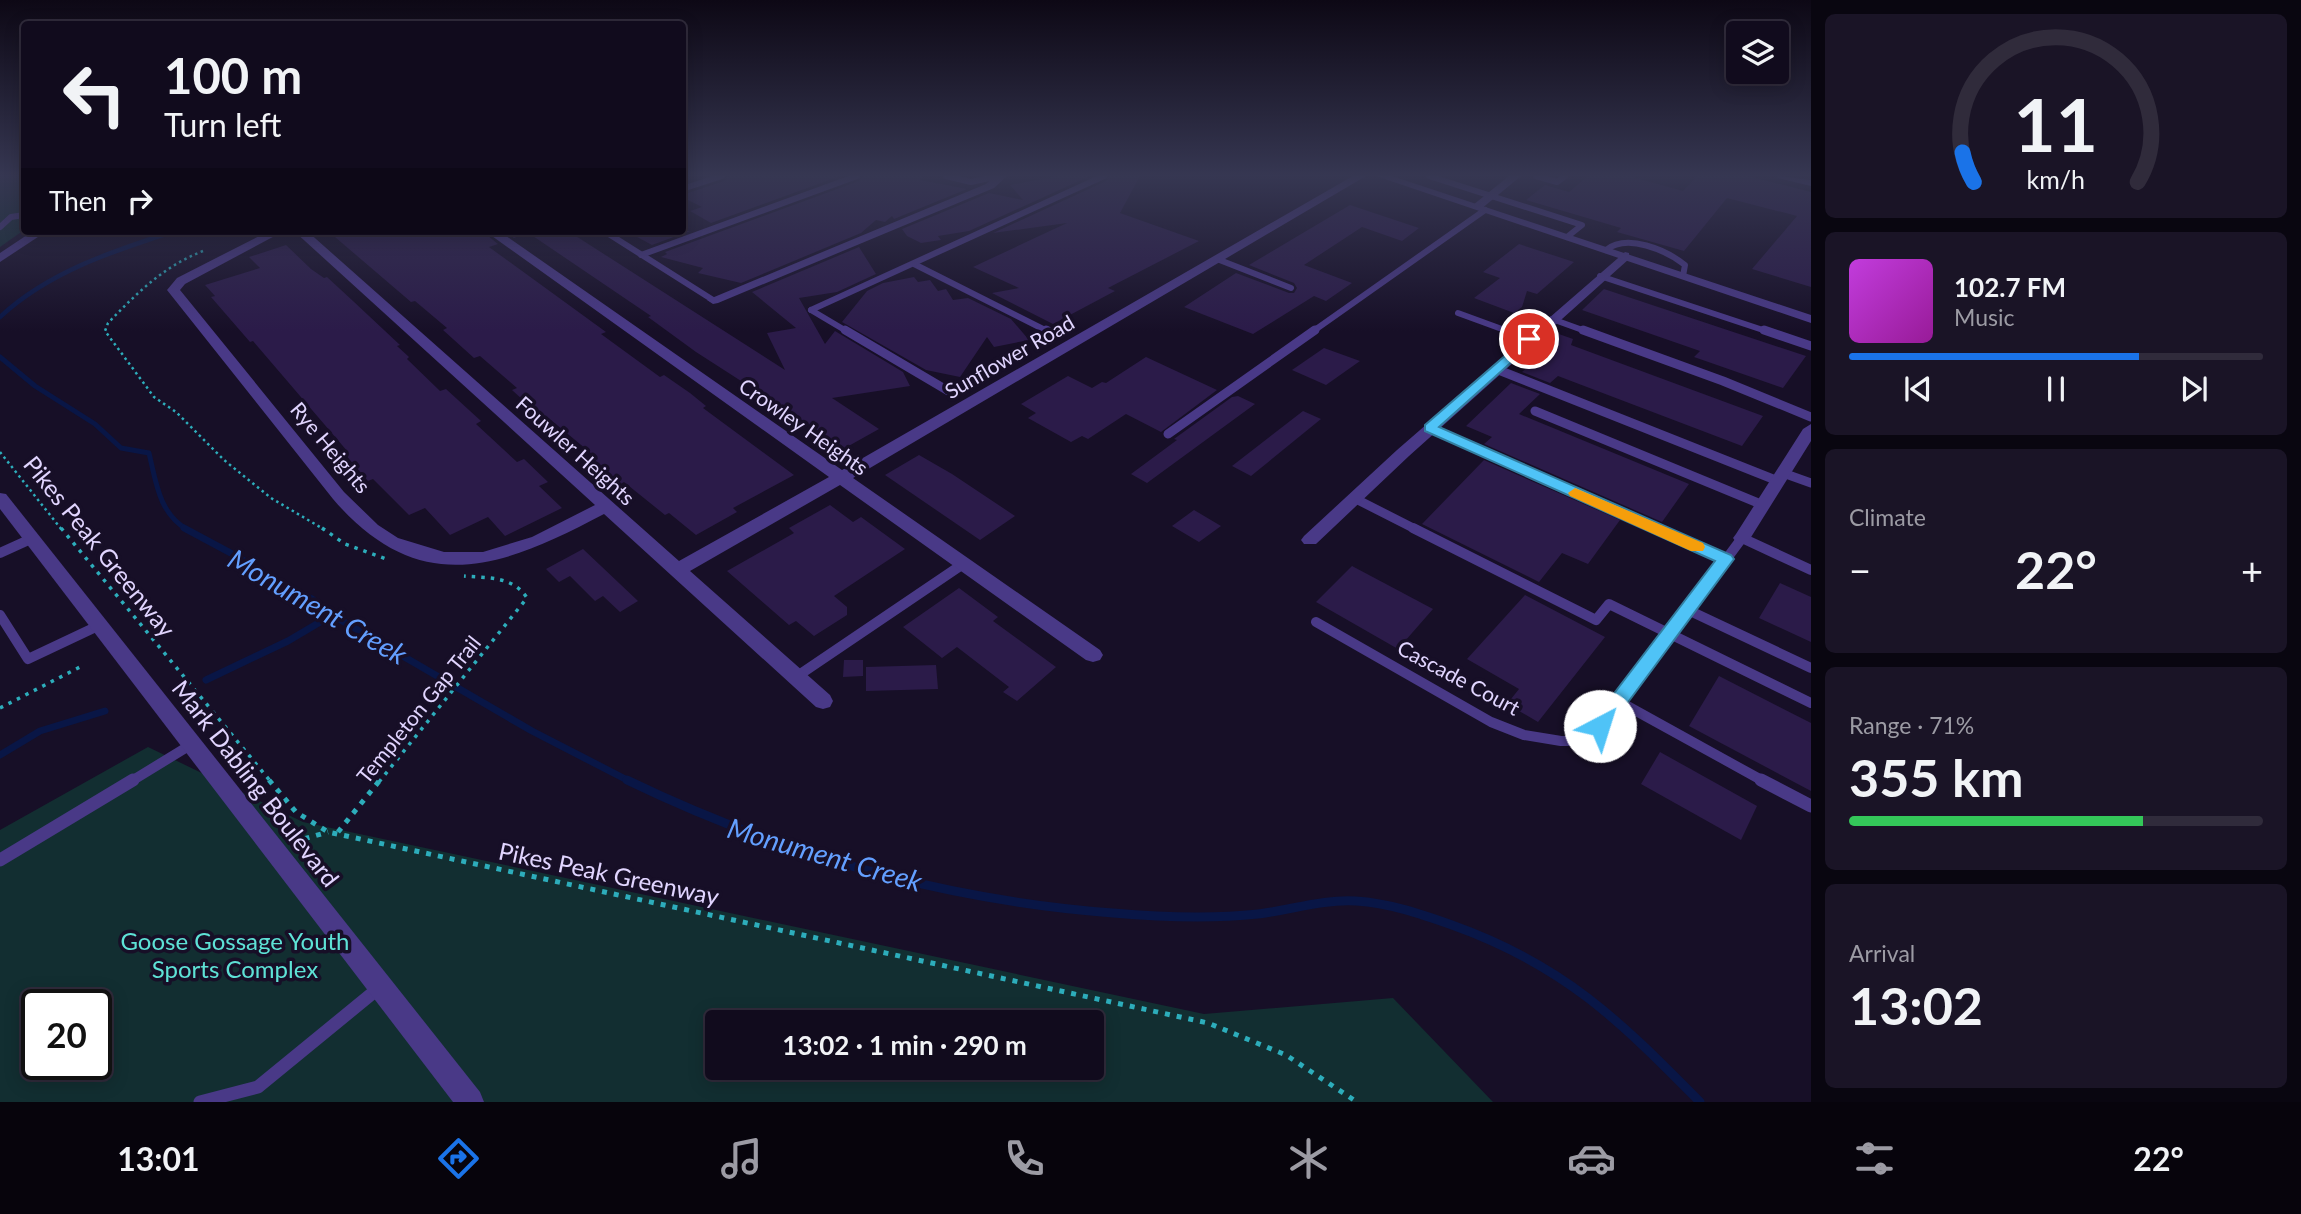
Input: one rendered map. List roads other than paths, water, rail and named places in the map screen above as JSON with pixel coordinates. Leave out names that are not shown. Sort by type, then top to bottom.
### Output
[{"type":"street","points":[[713,300],[889,227]]},
{"type":"street","name":"Sunflower Road","points":[[678,570],[1272,227]]},
{"type":"street","points":[[1538,227],[1811,319]]},
{"type":"street","points":[[0,258],[35,235]]},
{"type":"street","name":"Rye Heights","points":[[270,235],[181,281],[173,290],[317,468],[381,537],[442,558],[488,557],[513,552],[607,506]]},
{"type":"street","name":"Fouwler Heights","points":[[304,235],[823,701]]},
{"type":"street","name":"Crowley Heights","points":[[497,235],[1093,655]]},
{"type":"street","points":[[1310,540],[1430,428],[1625,256]]},
{"type":"street","points":[[1742,538],[1811,429]]},
{"type":"street","name":"Mark Dabling Boulevard","points":[[0,498],[470,1102]]},
{"type":"lane","points":[[641,255],[716,227]]},
{"type":"lane","points":[[950,392],[811,310],[993,227]]},
{"type":"lane","points":[[1168,434],[1455,227]]},
{"type":"lane","points":[[1567,237],[1579,227]]},
{"type":"lane","points":[[610,235],[713,300]]},
{"type":"lane","points":[[1606,250],[1620,242],[1639,245],[1678,258],[1685,265],[1683,276]]},
{"type":"lane","points":[[1217,259],[1291,288]]},
{"type":"lane","points":[[914,264],[1055,335]]},
{"type":"lane","points":[[1600,276],[1811,346]]},
{"type":"lane","points":[[1458,313],[1529,339]]},
{"type":"lane","points":[[1552,319],[1723,381],[1811,417]]},
{"type":"lane","points":[[1496,369],[1781,477],[1811,483]]},
{"type":"lane","points":[[1535,411],[1763,505]]},
{"type":"lane","points":[[1430,428],[1726,559]]},
{"type":"lane","points":[[1354,498],[1595,620],[1609,604],[1811,703]]},
{"type":"lane","points":[[0,553],[33,538]]},
{"type":"lane","points":[[1742,538],[1811,570]]},
{"type":"lane","name":"Cascade Court","points":[[1316,622],[1491,722],[1524,735],[1561,741],[1587,741],[1620,702],[1742,538]]},
{"type":"lane","points":[[796,677],[963,564]]},
{"type":"lane","points":[[1688,610],[1811,668]]},
{"type":"lane","points":[[0,615],[28,659],[100,625]]},
{"type":"lane","points":[[1620,702],[1663,728],[1811,806]]},
{"type":"lane","points":[[0,860],[192,744]]},
{"type":"lane","points":[[201,1102],[258,1087],[381,987]]},
{"type":"waterway","name":"Monument Creek","points":[[0,317],[19,301],[60,275],[105,255],[163,235]]},
{"type":"waterway","name":"Monument Creek","points":[[0,357],[35,386],[95,424],[121,448],[149,453],[165,506],[178,523],[188,530]]},
{"type":"waterway","name":"Monument Creek","points":[[184,528],[240,558],[278,585],[312,599],[332,615]]},
{"type":"waterway","points":[[206,680],[288,641],[332,615]]},
{"type":"waterway","name":"Monument Creek","points":[[332,615],[532,731],[628,780]]},
{"type":"waterway","points":[[0,755],[40,731],[105,711]]},
{"type":"waterway","name":"Monument Creek","points":[[628,780],[744,830],[803,851],[925,885],[987,897],[1050,907],[1167,916],[1222,917],[1258,914],[1344,901],[1381,904],[1417,913],[1491,941],[1558,977],[1588,998],[1643,1045],[1700,1102]]},
{"type":"park label","name":"Goose Gossage Youth Sports Complex","points":[[235,954]]}]
